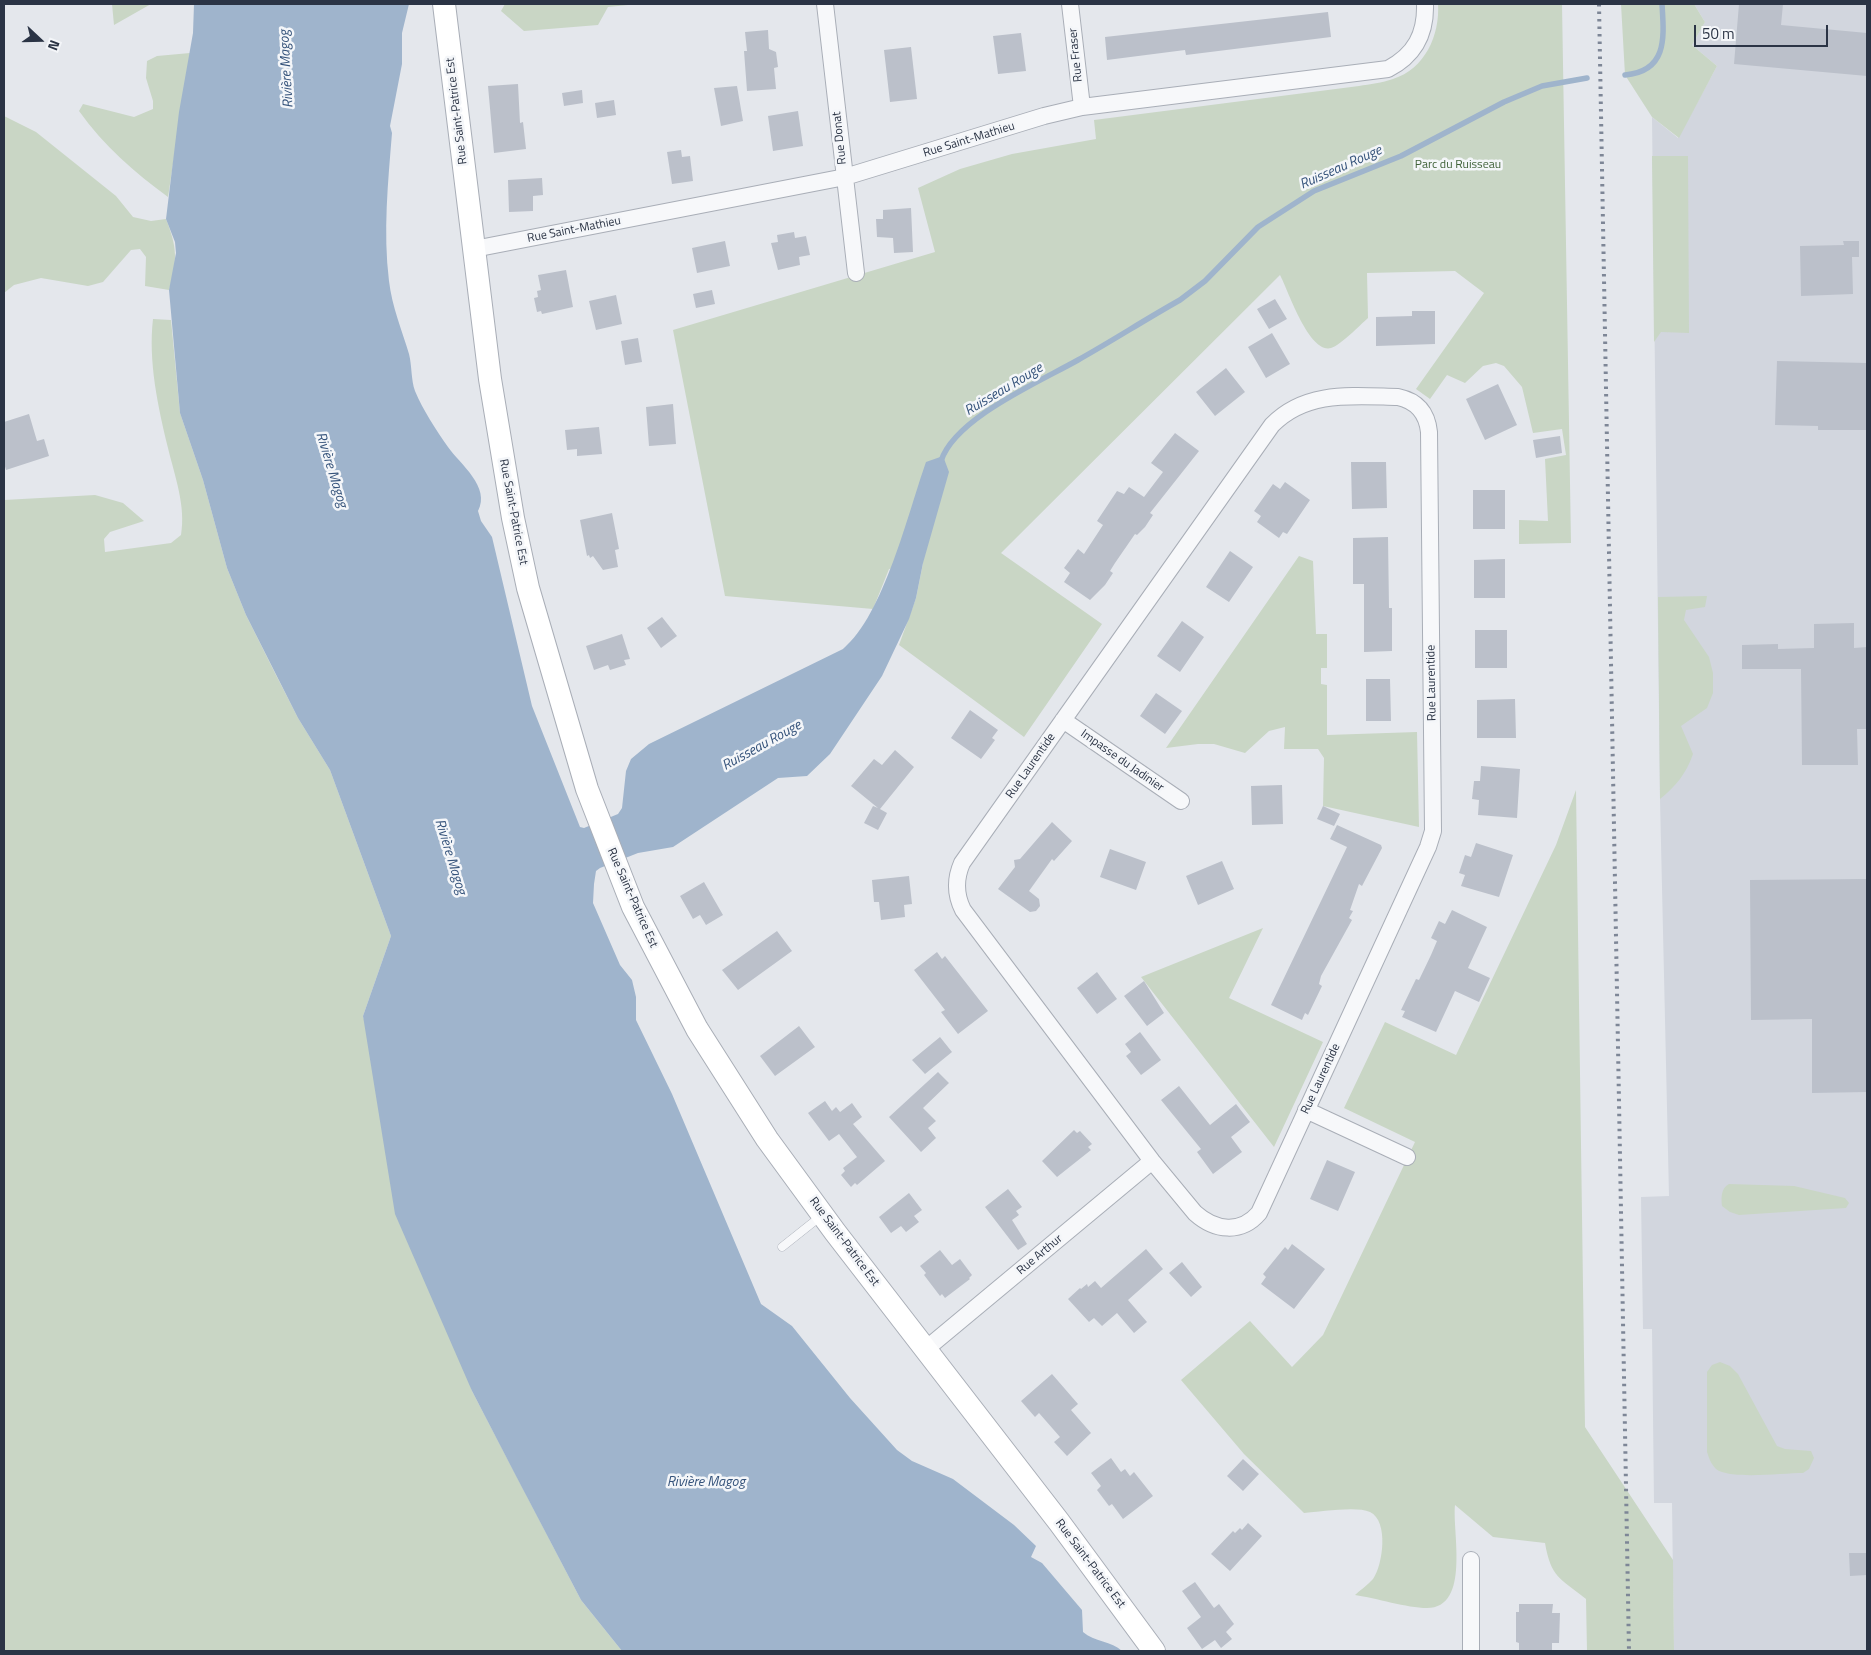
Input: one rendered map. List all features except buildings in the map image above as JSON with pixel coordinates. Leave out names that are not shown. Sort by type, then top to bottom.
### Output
[{"type":"street","name":"Rue Saint-Patrice Est","points":[[444,4],[499,437],[515,527],[547,657],[587,789],[616,863],[651,942],[696,1028],[767,1139],[1154,1651]]},
{"type":"street","name":"Rue Donat","points":[[825,4],[856,273]]},
{"type":"street","name":"Rue Fraser","points":[[1070,4],[1082,107]]},
{"type":"street","name":"Rue Saint-Mathieu","points":[[474,249],[845,177],[1044,116],[1082,107],[1388,68],[1400,63],[1417,44],[1425,19],[1425,4]]},
{"type":"street","name":"Rue Laurentide","points":[[1398,397],[1411,401],[1422,410],[1429,432],[1433,831],[1428,847],[1306,1110],[1259,1213],[1246,1224],[1238,1227],[1219,1227],[1202,1219],[1152,1161],[963,910],[957,895],[957,878],[962,863],[1272,425],[1298,405],[1331,398],[1398,397]]},
{"type":"street","name":"Impasse du Jadinier","points":[[1063,720],[1181,802]]},
{"type":"street","points":[[1306,1110],[1407,1157]]},
{"type":"street","name":"Rue Arthur","points":[[926,1349],[1152,1161]]},
{"type":"street","points":[[1471,1560],[1471,1651]]},
{"type":"lane","points":[[782,1247],[823,1215]]},
{"type":"shaded area","points":[[1694,4],[1867,4],[1867,1651],[1674,1651],[1672,1503],[1654,1503],[1652,1329],[1643,1329],[1641,1197],[1669,1196],[1660,799],[1652,117],[1678,138],[1717,66],[1692,45],[1705,22]]},
{"type":"green space","points":[[112,4],[151,4],[114,25]]},
{"type":"green space","points":[[505,4],[638,4],[608,7],[598,25],[524,31],[501,11]]},
{"type":"green space","name":"Parc du Ruisseau","points":[[1438,4],[1562,4],[1571,543],[1519,544],[1519,520],[1548,521],[1545,459],[1566,455],[1562,429],[1533,433],[1522,387],[1504,366],[1496,363],[1483,366],[1465,383],[1447,375],[1430,399],[1416,389],[1484,293],[1455,271],[1367,273],[1368,318],[1345,339],[1331,348],[1323,347],[1307,331],[1280,275],[1001,553],[1102,624],[1024,737],[899,645],[916,598],[923,563],[889,569],[873,609],[725,596],[673,330],[935,252],[918,188],[960,169],[1012,154],[1096,139],[1094,120],[1359,86],[1393,79],[1414,67],[1428,49],[1436,27]]},
{"type":"green space","points":[[1621,4],[1694,4],[1705,22],[1692,45],[1717,66],[1679,138],[1652,117],[1625,75]]},
{"type":"green space","points":[[190,53],[168,197],[120,158],[79,111],[83,104],[134,117],[153,109],[153,101],[146,78],[147,61],[157,56]]},
{"type":"green space","points":[[4,116],[36,132],[116,196],[133,217],[151,221],[166,219],[175,254],[174,271],[169,290],[145,286],[146,257],[140,249],[131,250],[103,282],[88,286],[41,278],[14,285],[4,293]]},
{"type":"green space","points":[[1652,156],[1688,156],[1689,333],[1661,332],[1654,342]]},
{"type":"green space","points":[[153,319],[171,320],[180,413],[203,480],[227,568],[246,615],[277,677],[298,718],[330,770],[391,936],[363,1016],[472,1391],[581,1600],[622,1651],[4,1651],[4,500],[95,495],[123,503],[144,521],[110,532],[104,539],[105,552],[171,543],[181,535],[181,502],[155,384],[152,351]]},
{"type":"green space","points":[[1299,556],[1313,561],[1316,634],[1327,634],[1327,668],[1321,668],[1321,684],[1327,685],[1327,735],[1417,732],[1419,827],[1323,806],[1324,758],[1318,749],[1284,749],[1285,727],[1269,731],[1245,753],[1214,744],[1166,748]]},
{"type":"green space","points":[[1707,596],[1705,607],[1686,610],[1684,620],[1709,657],[1713,673],[1713,693],[1707,708],[1681,726],[1693,754],[1680,779],[1660,799],[1658,597]]},
{"type":"green space","points":[[1576,790],[1585,1427],[1673,1560],[1674,1651],[1587,1651],[1586,1599],[1563,1581],[1554,1571],[1547,1555],[1545,1543],[1493,1537],[1455,1505],[1456,1566],[1454,1582],[1450,1596],[1441,1605],[1419,1608],[1355,1595],[1373,1579],[1377,1572],[1381,1554],[1382,1533],[1376,1517],[1370,1512],[1356,1509],[1304,1513],[1244,1454],[1181,1380],[1250,1321],[1292,1367],[1323,1335],[1415,1142],[1344,1108],[1385,1022],[1456,1055],[1556,845]]},
{"type":"green space","points":[[1263,928],[1229,998],[1323,1042],[1274,1147],[1141,977]]},
{"type":"green space","points":[[1729,1184],[1794,1186],[1845,1198],[1849,1203],[1846,1208],[1739,1215],[1730,1212],[1722,1206],[1723,1191]]},
{"type":"green space","points":[[1720,1362],[1730,1366],[1738,1374],[1777,1446],[1785,1449],[1811,1451],[1814,1458],[1809,1469],[1803,1473],[1744,1475],[1723,1472],[1714,1467],[1707,1452],[1707,1372],[1712,1365]]},
{"type":"water","name":"Rivière Magog","points":[[194,4],[409,4],[402,33],[402,64],[390,126],[392,133],[386,244],[390,291],[409,354],[415,391],[434,427],[472,476],[480,493],[481,502],[478,511],[481,521],[492,537],[532,706],[580,827],[584,828],[618,814],[622,808],[626,771],[631,759],[649,744],[843,649],[858,633],[871,613],[883,588],[903,535],[926,462],[943,456],[949,472],[909,619],[882,676],[830,754],[807,776],[778,778],[673,847],[638,853],[600,868],[596,871],[593,903],[620,965],[632,980],[636,997],[636,1020],[672,1094],[761,1304],[792,1326],[850,1398],[897,1450],[912,1461],[953,1479],[1014,1525],[1036,1546],[1031,1557],[1042,1563],[1082,1610],[1083,1632],[1122,1651],[622,1651],[581,1600],[472,1391],[395,1214],[363,1016],[391,936],[330,770],[298,718],[246,615],[227,568],[203,480],[180,413],[169,290],[176,253],[175,242],[166,219],[179,112],[193,33]]},
{"type":"waterway","name":"Ruisseau Rouge","points":[[1625,75],[1639,72],[1649,67],[1656,59],[1663,40],[1662,4]]},
{"type":"waterway","name":"Ruisseau Rouge","points":[[941,461],[949,445],[980,416],[1021,390],[1078,360],[1180,300],[1205,281],[1258,227],[1314,191],[1401,156],[1504,102],[1542,86],[1587,78]]},
{"type":"railway","points":[[1599,4],[1629,1651]]}]
